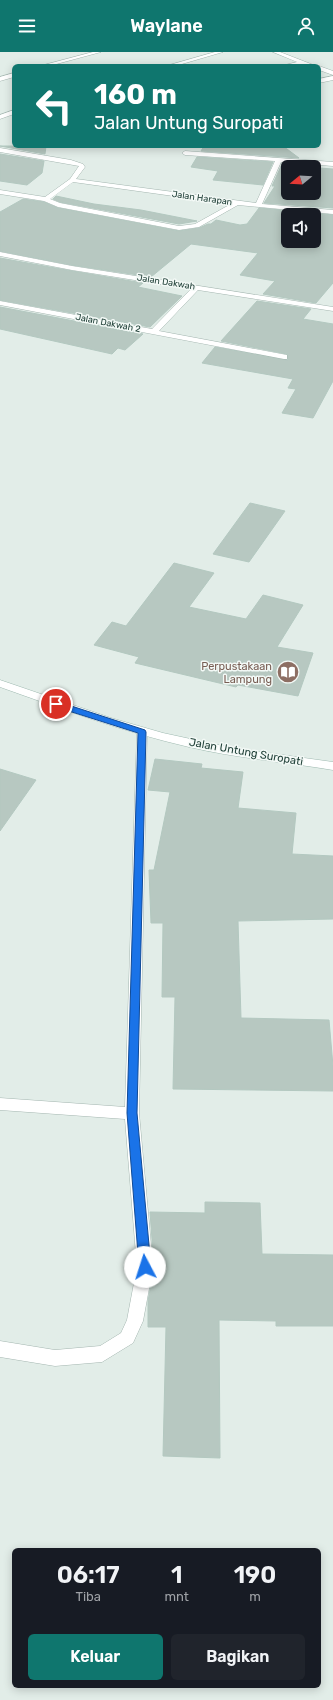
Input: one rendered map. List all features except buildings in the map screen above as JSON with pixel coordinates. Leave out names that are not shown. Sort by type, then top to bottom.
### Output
[{"type":"street","points":[[51,64],[99,52]]},
{"type":"street","points":[[176,64],[221,52]]},
{"type":"street","points":[[275,52],[308,64]]},
{"type":"street","points":[[293,64],[302,62]]},
{"type":"street","points":[[321,69],[333,73]]},
{"type":"street","points":[[0,79],[12,76]]},
{"type":"street","points":[[321,81],[333,78]]},
{"type":"street","points":[[0,117],[12,113]]},
{"type":"street","points":[[0,150],[78,163],[82,165],[72,180],[46,199]]},
{"type":"street","points":[[185,153],[333,164]]},
{"type":"street","points":[[258,205],[279,159]]},
{"type":"street","name":"Jalan Harapan","points":[[72,180],[236,203],[333,212]]},
{"type":"street","points":[[0,192],[46,199],[58,205],[185,228],[197,226],[236,203]]},
{"type":"street","name":"Jalan Dakwah","points":[[0,254],[72,268],[333,309]]},
{"type":"street","name":"Jalan Dakwah 2","points":[[0,303],[154,332],[197,287]]},
{"type":"street","points":[[154,332],[284,358]]},
{"type":"street","name":"Jalan Untung Suropati","points":[[0,683],[84,714],[142,732],[218,749],[333,766]]},
{"type":"street","points":[[0,1349],[55,1358],[102,1354],[127,1338],[136,1321],[145,1267],[132,1113],[142,732]]},
{"type":"street","points":[[0,1104],[132,1113]]},
{"type":"place","name":"Perpustakaan Lampung","points":[[288,672]]},
{"type":"route","points":[[56,704],[142,732],[132,1113],[145,1267]]}]
